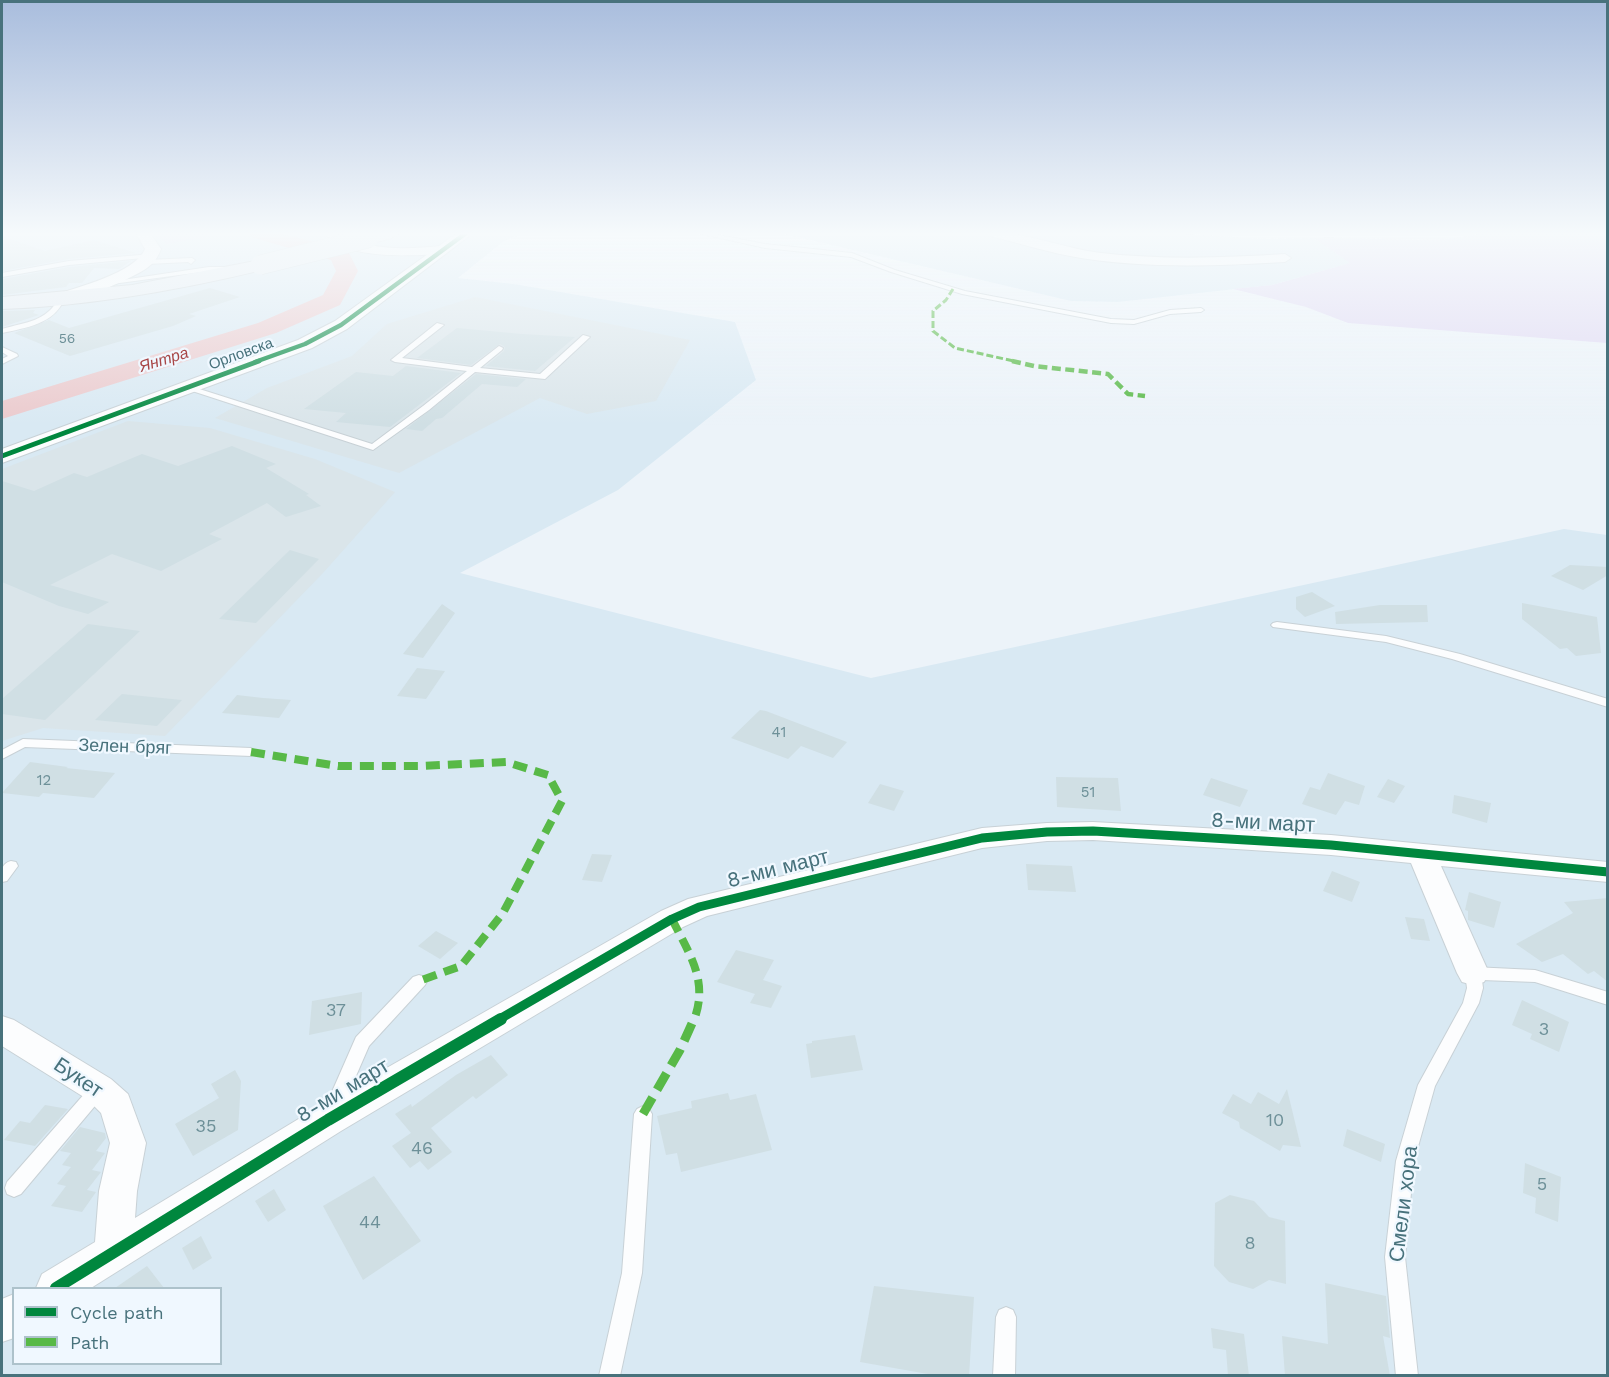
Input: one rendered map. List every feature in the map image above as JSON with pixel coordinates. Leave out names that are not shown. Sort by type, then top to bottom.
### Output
[{"type":"main road","points":[[2,303],[78,297]]},
{"type":"street","points":[[61,299],[66,297]]},
{"type":"street","name":"Орловска","points":[[2,456],[305,344],[341,325],[378,297]]},
{"type":"street","name":"8-ми март","points":[[58,1287],[328,1120],[672,919],[699,907],[982,838],[1081,831],[1331,845],[1608,872]]},
{"type":"street","points":[[1422,854],[1473,973]]},
{"type":"street","name":"Букет","points":[[2,1029],[99,1089],[116,1105],[128,1143],[118,1191],[113,1254]]},
{"type":"lane","points":[[986,297],[1111,321],[1134,322],[1170,312],[1201,310]]},
{"type":"lane","points":[[2,331],[49,317],[60,306],[61,299]]},
{"type":"lane","points":[[440,325],[395,360],[542,377],[586,337]]},
{"type":"lane","points":[[187,388],[373,447],[499,348]]},
{"type":"lane","points":[[2,349],[14,356],[2,362]]},
{"type":"lane","points":[[1277,625],[1386,639],[1433,650],[1608,703]]},
{"type":"lane","name":"Зелен бряг","points":[[2,755],[23,743],[251,752]]},
{"type":"lane","points":[[1473,973],[1535,976],[1608,999]]},
{"type":"lane","name":"Смели хора","points":[[1407,1376],[1395,1257],[1405,1161],[1427,1085],[1471,1003],[1475,988],[1473,973]]},
{"type":"lane","points":[[328,1120],[362,1042],[419,981]]},
{"type":"lane","points":[[14,1188],[99,1089]]},
{"type":"lane","points":[[609,1376],[632,1273],[643,1114]]},
{"type":"lane","points":[[1004,1376],[1006,1317]]},
{"type":"shaded area","points":[[2,297],[591,297],[735,322],[756,380],[618,490],[460,573],[871,678],[1564,529],[1607,535],[1607,1375],[2,1376]]},
{"type":"shaded area","points":[[476,297],[690,340],[656,401],[587,414],[540,398],[399,473],[215,418],[267,388],[352,356],[387,324]]},
{"type":"shaded area","points":[[1055,297],[1161,297],[1118,302],[1071,301]]},
{"type":"shaded area","points":[[1266,297],[1607,297],[1607,343],[1348,323],[1306,307]]},
{"type":"shaded area","points":[[128,421],[210,428],[315,459],[395,492],[323,573],[165,736],[43,728],[2,741],[2,469]]},
{"type":"building","points":[[177,297],[239,297],[189,314],[196,316],[173,326],[70,356],[14,333],[49,320],[69,328]]},
{"type":"building","points":[[35,310],[33,313],[39,315],[2,327],[2,311]]},
{"type":"building","points":[[457,328],[575,337],[535,371],[486,366],[504,351],[505,347],[500,344],[471,365],[417,358]]},
{"type":"building","points":[[406,366],[461,373],[390,427],[336,422],[346,413],[304,409],[356,372],[393,376]]},
{"type":"building","points":[[476,374],[526,379],[517,387],[482,384],[442,418],[436,419],[422,431],[406,429]]},
{"type":"building","points":[[232,446],[276,464],[266,468],[309,494],[306,495],[321,506],[286,517],[267,503],[209,534],[222,539],[161,571],[112,554],[50,585],[109,602],[88,614],[59,606],[2,582],[2,481],[34,491],[74,473],[87,477],[142,454],[178,466]]},
{"type":"building","points":[[290,550],[319,559],[256,623],[219,619]]},
{"type":"building","points":[[1570,565],[1608,567],[1608,575],[1583,590],[1551,576]]},
{"type":"building","points":[[1312,592],[1335,606],[1305,617],[1296,609],[1296,597]]},
{"type":"building","points":[[1522,603],[1597,617],[1601,653],[1576,656],[1567,648],[1560,649],[1522,619]]},
{"type":"building","points":[[442,604],[455,613],[423,658],[403,654]]},
{"type":"building","points":[[1380,605],[1427,605],[1428,622],[1336,624],[1335,612]]},
{"type":"building","points":[[88,624],[140,631],[45,720],[2,714],[2,699]]},
{"type":"building","points":[[417,668],[445,671],[426,699],[397,696]]},
{"type":"building","points":[[122,694],[182,700],[157,726],[95,720]]},
{"type":"building","points":[[237,695],[291,700],[279,718],[222,713]]},
{"type":"building","points":[[760,710],[847,742],[833,758],[801,746],[788,759],[731,738]]},
{"type":"building","points":[[30,762],[115,773],[94,798],[43,793],[39,797],[2,793]]},
{"type":"building","points":[[1328,773],[1365,786],[1359,805],[1345,801],[1336,815],[1302,804],[1310,787],[1320,790]]},
{"type":"building","points":[[1056,777],[1118,778],[1121,811],[1057,807]]},
{"type":"building","points":[[1211,778],[1248,790],[1240,807],[1203,795]]},
{"type":"building","points":[[1388,779],[1405,786],[1394,803],[1377,797]]},
{"type":"building","points":[[880,784],[904,791],[894,811],[868,803]]},
{"type":"building","points":[[1454,795],[1491,803],[1487,823],[1452,813]]},
{"type":"building","points":[[592,854],[612,855],[602,882],[582,880]]},
{"type":"building","points":[[1026,864],[1072,866],[1076,892],[1028,890]]},
{"type":"building","points":[[1332,871],[1360,882],[1352,902],[1323,891]]},
{"type":"building","points":[[1469,892],[1501,902],[1494,928],[1468,920],[1468,911],[1465,910]]},
{"type":"building","points":[[1608,898],[1608,982],[1594,971],[1588,974],[1563,954],[1542,962],[1516,944],[1573,913],[1564,902]]},
{"type":"building","points":[[1405,917],[1424,919],[1430,941],[1411,939]]},
{"type":"building","points":[[436,931],[458,943],[440,959],[418,946]]},
{"type":"building","points":[[736,950],[774,960],[763,980],[782,986],[771,1008],[750,1003],[755,994],[717,982]]},
{"type":"building","points":[[362,992],[361,1024],[309,1035],[312,1001]]},
{"type":"building","points":[[1522,1000],[1569,1022],[1559,1052],[1530,1039],[1532,1034],[1512,1025]]},
{"type":"building","points":[[855,1035],[863,1070],[811,1078],[806,1044],[812,1041]]},
{"type":"building","points":[[491,1055],[508,1075],[476,1099],[473,1096],[431,1128],[452,1152],[428,1170],[420,1161],[410,1168],[392,1146],[411,1133],[395,1114],[411,1104],[412,1107],[456,1075]]},
{"type":"building","points":[[235,1070],[241,1081],[238,1130],[193,1156],[175,1124],[219,1098],[211,1084]]},
{"type":"building","points":[[1287,1089],[1301,1147],[1283,1145],[1280,1151],[1240,1128],[1239,1122],[1222,1113],[1233,1094],[1251,1104],[1258,1092],[1279,1104]]},
{"type":"building","points":[[728,1093],[730,1100],[756,1094],[772,1150],[681,1172],[677,1153],[666,1155],[657,1116],[692,1108],[691,1101]]},
{"type":"building","points":[[45,1105],[68,1109],[35,1146],[4,1140],[20,1121],[30,1123]]},
{"type":"building","points":[[80,1127],[105,1133],[106,1138],[96,1151],[105,1153],[92,1170],[101,1172],[87,1190],[96,1192],[82,1212],[51,1206],[66,1186],[57,1184],[71,1167],[62,1165],[71,1153],[60,1151]]},
{"type":"building","points":[[1347,1129],[1385,1144],[1381,1162],[1343,1146]]},
{"type":"building","points":[[1525,1163],[1561,1177],[1558,1222],[1535,1213],[1536,1198],[1523,1193]]},
{"type":"building","points":[[374,1176],[421,1241],[363,1280],[323,1206]]},
{"type":"building","points":[[274,1189],[286,1210],[268,1222],[255,1201]]},
{"type":"building","points":[[1230,1195],[1254,1201],[1269,1217],[1285,1221],[1286,1284],[1269,1280],[1253,1289],[1229,1282],[1214,1266],[1215,1203]]},
{"type":"building","points":[[201,1236],[212,1258],[193,1270],[182,1248]]},
{"type":"building","points":[[147,1266],[163,1287],[116,1287]]},
{"type":"building","points":[[1325,1283],[1386,1296],[1390,1338],[1383,1336],[1390,1376],[1285,1376],[1282,1336],[1328,1344]]},
{"type":"building","points":[[874,1286],[974,1297],[969,1376],[939,1376],[860,1362]]},
{"type":"building","points":[[1211,1328],[1244,1334],[1249,1376],[1228,1376],[1226,1350],[1213,1348]]},
{"type":"waterway","name":"Янтра","points":[[2,410],[267,328],[332,300],[333,297]]},
{"type":"marked path","points":[[948,297],[933,311],[933,331],[955,348],[1034,366],[1108,374],[1128,394],[1145,396]]},
{"type":"marked path","points":[[251,752],[338,766],[418,766],[506,762],[548,775],[562,801],[503,913],[461,966],[419,981]]},
{"type":"marked path","points":[[643,1114],[690,1032],[700,997],[700,983],[695,968],[672,919]]},
{"type":"cycle path","points":[[2,456],[305,344],[341,325],[379,297]]},
{"type":"cycle path","points":[[58,1287],[328,1120],[672,919],[699,907],[982,838],[1047,832],[1093,831],[1331,845],[1608,872]]}]
